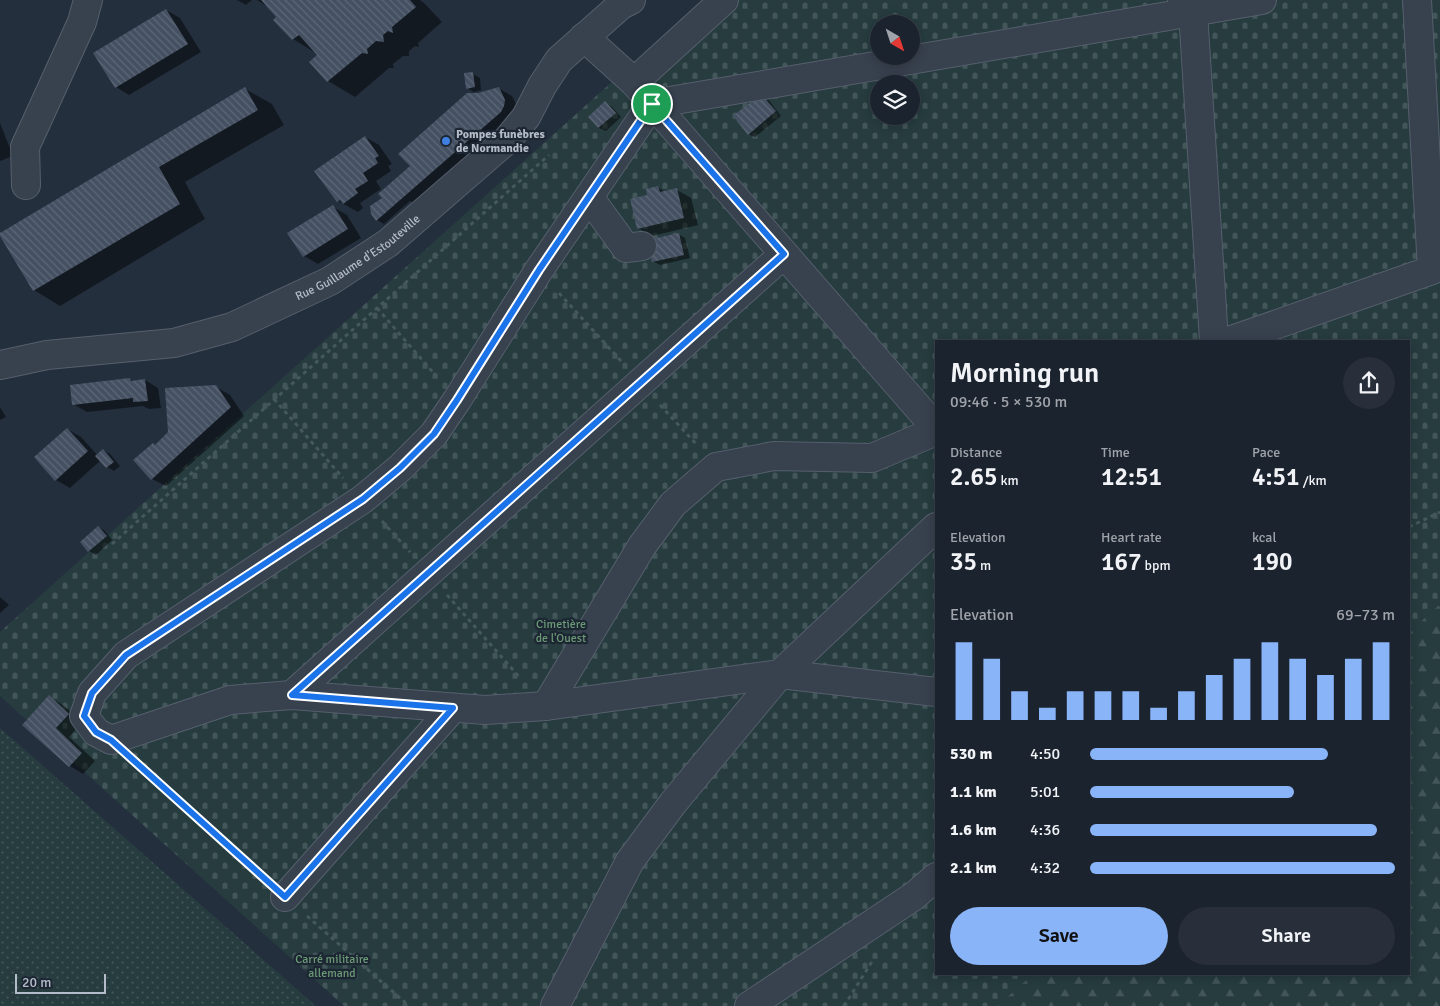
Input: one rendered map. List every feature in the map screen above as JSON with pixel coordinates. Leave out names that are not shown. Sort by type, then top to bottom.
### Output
[{"type":"street","points":[[26,185],[25,147],[82,22],[88,0]]},
{"type":"street","name":"Rue Guillaume d'Estouteville","points":[[0,365],[62,353],[174,343],[232,327],[330,281],[388,243],[508,138],[526,116],[559,60],[621,5],[631,0]]},
{"type":"street","points":[[634,82],[724,0]]},
{"type":"street","points":[[935,692],[780,674],[546,706],[485,710],[292,695],[230,700],[111,740],[96,732],[84,716],[92,693],[126,655],[363,499],[400,468],[434,434],[539,270],[652,104],[1187,6],[1262,0]]},
{"type":"street","points":[[1232,340],[1432,270],[1417,0]]},
{"type":"street","points":[[1187,6],[1214,340]]},
{"type":"street","points":[[584,37],[634,82],[935,429]]},
{"type":"street","points":[[589,197],[626,248],[642,246]]},
{"type":"street","points":[[292,695],[784,254]]},
{"type":"street","points":[[546,706],[642,546],[673,504],[716,467],[774,456],[872,458],[935,430]]},
{"type":"street","points":[[555,1006],[630,861],[673,803],[780,674],[935,528]]},
{"type":"street","points":[[285,897],[453,708]]},
{"type":"street","points":[[749,1006],[914,896],[935,878]]},
{"type":"path","points":[[112,544],[549,155]]},
{"type":"path","points":[[377,308],[457,400]]},
{"type":"path","points":[[1410,527],[1440,512]]},
{"type":"path","points":[[111,740],[409,1006]]},
{"type":"green space","name":"Cimetière de l'Ouest","points":[[703,0],[1440,0],[1440,604],[1410,631],[1410,340],[935,340],[935,975],[1032,975],[997,1006],[344,1006],[0,696],[0,632]]},
{"type":"green space","points":[[1440,604],[1440,1006],[997,1006],[1032,975],[1410,975],[1410,631]]},
{"type":"green space","points":[[0,728],[316,1006],[0,1006]]},
{"type":"building","points":[[261,0],[410,0],[416,7],[392,27],[393,33],[388,31],[383,35],[384,42],[376,41],[367,49],[368,54],[362,53],[327,82],[309,62],[317,55],[299,35],[292,40],[273,20],[276,17]]},
{"type":"building","points":[[166,9],[188,44],[115,88],[93,53]]},
{"type":"building","points":[[473,72],[475,87],[466,89],[464,73]]},
{"type":"building","points":[[245,87],[258,110],[159,167],[180,204],[33,291],[0,233]]},
{"type":"building","points":[[499,87],[505,100],[501,112],[376,221],[371,214],[370,206],[382,198],[378,194],[410,166],[398,154],[467,93],[478,93]]},
{"type":"building","points":[[761,94],[776,111],[748,135],[733,116]]},
{"type":"building","points":[[605,101],[616,113],[598,128],[588,117]]},
{"type":"building","points":[[365,136],[379,156],[375,158],[378,163],[363,173],[368,181],[355,189],[358,193],[343,204],[340,200],[337,202],[314,171]]},
{"type":"building","points":[[658,186],[660,192],[677,188],[684,218],[637,229],[630,199],[647,195],[646,189]]},
{"type":"building","points":[[333,205],[348,229],[303,257],[287,233]]},
{"type":"building","points":[[679,233],[684,255],[652,262],[647,240]]},
{"type":"building","points":[[130,378],[131,381],[145,379],[148,401],[133,402],[133,398],[72,405],[70,385]]},
{"type":"building","points":[[216,385],[231,407],[151,480],[133,460],[153,443],[155,445],[168,432],[165,388]]},
{"type":"building","points":[[67,428],[88,451],[55,481],[34,457]]},
{"type":"building","points":[[103,449],[114,462],[106,468],[95,456]]},
{"type":"building","points":[[98,526],[107,536],[88,552],[80,542]]},
{"type":"building","points":[[49,695],[69,714],[56,728],[82,753],[69,767],[22,725]]},
{"type":"place","name":"Pompes funèbres de Normandie","points":[[446,141]]},
{"type":"route","points":[[652,104],[784,254],[292,695],[453,708],[285,897],[111,740],[96,732],[84,716],[92,693],[126,655],[363,499],[400,468],[434,434],[539,270],[652,104]]},
{"type":"park label","name":"Carré militaire allemand","points":[[332,966]]}]
